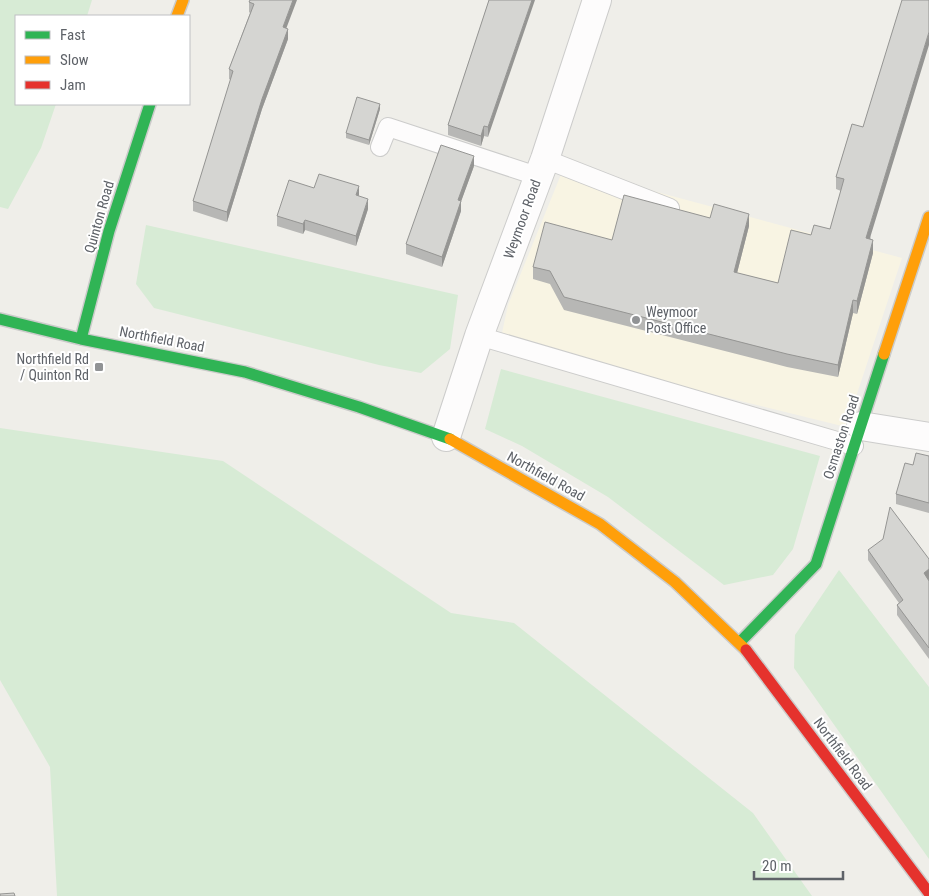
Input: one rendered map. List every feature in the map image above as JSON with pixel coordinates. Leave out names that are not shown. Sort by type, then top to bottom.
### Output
[{"type":"street","points":[[177,15],[183,0]]},
{"type":"street","name":"Weymoor Road","points":[[446,437],[479,336],[541,168],[597,0]]},
{"type":"street","name":"Quinton Road","points":[[82,339],[109,231],[150,105]]},
{"type":"street","name":"Osmaston Road","points":[[740,642],[816,564],[929,217]]},
{"type":"street","name":"Northfield Road","points":[[0,319],[82,339],[245,372],[359,407],[446,437],[600,524],[675,582],[740,642],[929,893]]},
{"type":"street","points":[[858,436],[929,437]]},
{"type":"lane","points":[[380,147],[388,127],[541,168],[670,208]]},
{"type":"lane","points":[[479,336],[858,436]]},
{"type":"shaded area","points":[[564,167],[902,258],[846,427],[500,342],[508,305]]},
{"type":"green space","points":[[0,0],[92,0],[87,15],[15,15],[15,105],[56,105],[41,148],[8,209],[0,207]]},
{"type":"green space","points":[[146,225],[458,295],[450,349],[421,373],[379,365],[154,308],[136,284]]},
{"type":"green space","points":[[501,369],[820,456],[793,549],[773,575],[724,585],[608,497],[522,446],[485,429]]},
{"type":"green space","points":[[0,428],[223,461],[451,613],[514,623],[753,813],[812,896],[57,896],[50,767],[0,680]]},
{"type":"green space","points":[[839,570],[929,687],[929,859],[794,668],[795,635]]},
{"type":"building","points":[[250,0],[293,0],[283,27],[288,29],[262,99],[227,212],[193,201],[233,71],[229,69],[254,4],[249,2]]},
{"type":"building","points":[[489,0],[532,0],[488,127],[484,126],[481,136],[448,125]]},
{"type":"building","points":[[902,0],[929,0],[929,32],[866,238],[873,240],[857,301],[853,300],[838,365],[787,354],[564,297],[550,271],[533,267],[545,222],[612,240],[624,195],[710,218],[714,204],[749,214],[734,272],[778,283],[791,230],[811,235],[814,225],[830,229],[844,179],[836,177],[852,124],[863,127]]},
{"type":"building","points":[[357,97],[380,104],[369,140],[346,133]]},
{"type":"building","points":[[441,145],[474,156],[458,200],[461,201],[442,257],[406,244]]},
{"type":"building","points":[[319,174],[359,186],[356,195],[368,199],[356,236],[305,220],[303,224],[277,216],[289,180],[314,188]]},
{"type":"building","points":[[916,453],[929,456],[929,503],[896,494],[905,463],[913,465]]},
{"type":"building","points":[[890,507],[929,559],[929,569],[924,573],[929,581],[929,648],[897,605],[903,600],[868,550],[883,539]]},
{"type":"building","points":[[14,893],[15,896],[0,896],[0,894]]},
{"type":"traffic: fast","points":[[81,339],[109,231],[150,105]]},
{"type":"traffic: fast","points":[[0,319],[81,339],[245,372],[359,407],[450,439]]},
{"type":"traffic: fast","points":[[740,642],[816,564],[884,354]]},
{"type":"traffic: slow","points":[[177,15],[183,0]]},
{"type":"traffic: slow","points":[[884,354],[929,217]]},
{"type":"traffic: slow","points":[[450,439],[600,524],[675,582],[746,650]]},
{"type":"traffic: jam","points":[[746,650],[929,893]]},
{"type":"place","name":"Weymoor Post Office","points":[[636,320]]},
{"type":"place","name":"Northfield Rd / Quinton Rd","points":[[99,367]]}]
